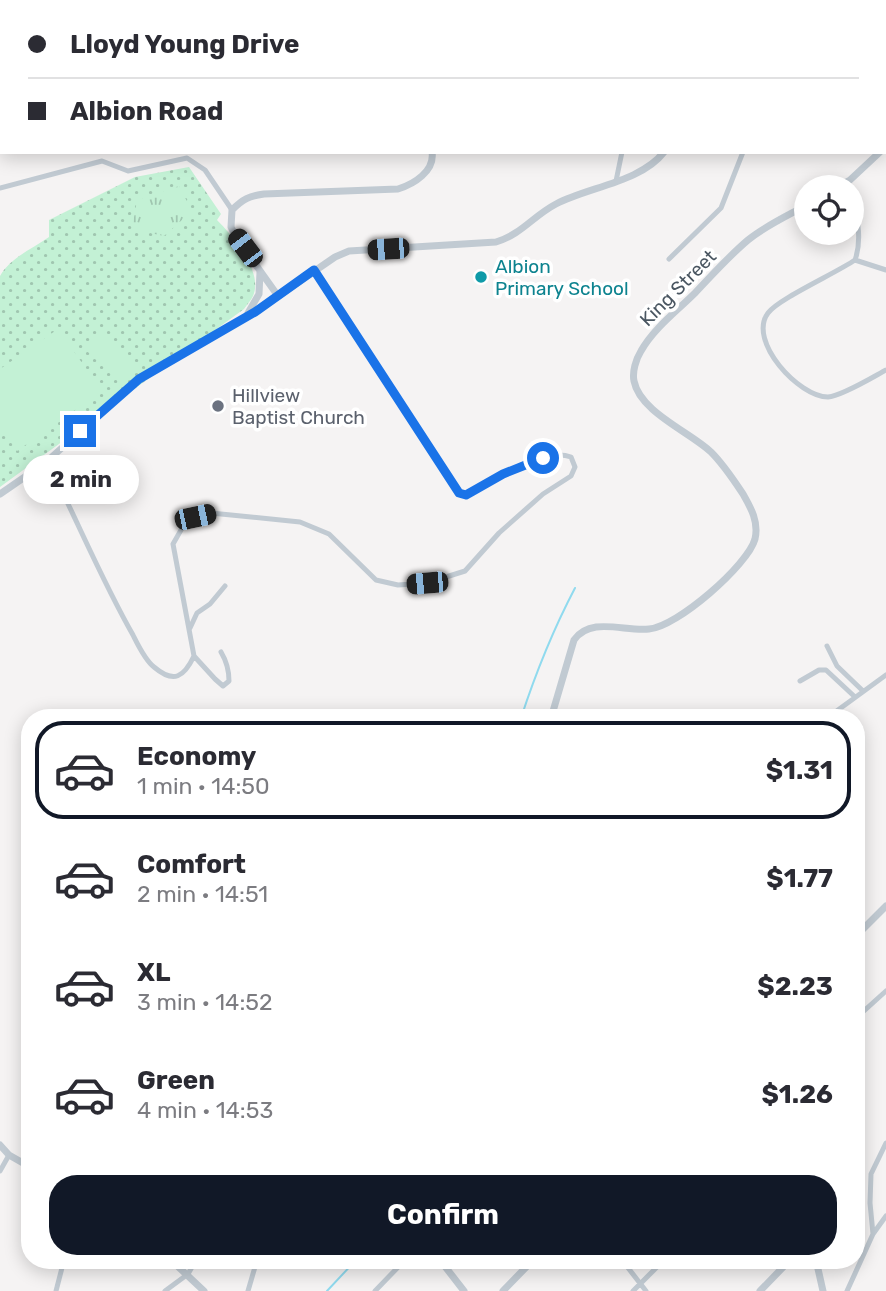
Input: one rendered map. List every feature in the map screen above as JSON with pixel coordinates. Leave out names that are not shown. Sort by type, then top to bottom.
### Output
[{"type":"street","points":[[232,210],[249,196],[294,191],[398,189],[415,182],[423,174],[431,165],[432,154]]},
{"type":"street","points":[[616,181],[622,154]]},
{"type":"street","points":[[0,494],[45,463],[139,379],[270,302],[335,257],[349,251],[503,240],[522,230],[553,206],[646,169],[662,154]]},
{"type":"street","points":[[669,259],[721,208],[743,154]]},
{"type":"street","points":[[860,175],[878,154]]},
{"type":"street","points":[[0,188],[102,161],[128,171],[187,158],[205,170],[232,210],[231,227],[278,296]]},
{"type":"street","name":"King Street","points":[[554,709],[578,634],[593,626],[650,629],[663,625],[704,598],[744,559],[751,548],[756,527],[754,515],[728,470],[709,450],[657,412],[640,396],[634,381],[634,368],[640,351],[654,333],[747,241],[794,213]]},
{"type":"street","points":[[859,245],[855,260],[770,310],[761,328],[773,357],[803,387],[821,396],[832,397],[886,370]]},
{"type":"street","points":[[855,260],[886,270]]},
{"type":"street","points":[[221,652],[229,673],[229,681],[223,686],[194,656],[184,590],[173,544],[186,523],[195,517],[211,513],[300,522],[329,534],[376,580],[398,585],[427,583],[465,571],[499,533],[543,494],[571,477],[575,467],[571,457],[555,454],[503,474],[466,495],[459,493],[314,270]]},
{"type":"street","points":[[245,317],[259,294],[260,272]]},
{"type":"street","points":[[45,463],[58,483],[123,618],[152,666],[170,677],[180,676],[188,669],[194,656]]},
{"type":"street","points":[[189,631],[197,613],[210,604],[225,586]]},
{"type":"street","points":[[827,646],[837,666],[863,691]]},
{"type":"street","points":[[800,681],[819,670],[826,670],[855,697]]},
{"type":"street","points":[[839,709],[886,675]]},
{"type":"street","points":[[865,927],[883,909]]},
{"type":"street","points":[[865,1010],[886,991]]},
{"type":"street","points":[[873,1234],[871,1174],[886,1143]]},
{"type":"street","points":[[0,1145],[9,1155],[21,1162]]},
{"type":"street","points":[[0,1171],[9,1155]]},
{"type":"street","points":[[865,1252],[886,1216]]},
{"type":"street","points":[[55,1291],[61,1269]]},
{"type":"street","points":[[182,1269],[202,1287]]},
{"type":"street","points":[[165,1291],[191,1269]]},
{"type":"street","points":[[248,1291],[254,1269]]},
{"type":"street","points":[[375,1291],[396,1269]]},
{"type":"street","points":[[447,1269],[464,1291]]},
{"type":"street","points":[[503,1291],[524,1269]]},
{"type":"street","points":[[629,1269],[646,1291]]},
{"type":"street","points":[[633,1291],[655,1269]]},
{"type":"street","points":[[760,1291],[781,1269]]},
{"type":"street","points":[[818,1269],[822,1291]]},
{"type":"street","points":[[847,1291],[857,1269]]},
{"type":"green space","points":[[189,167],[221,214],[217,220],[238,244],[250,265],[255,286],[252,298],[244,309],[0,487],[0,276],[15,259],[49,237],[49,220],[135,177]]},
{"type":"green space","points":[[179,186],[192,211],[164,236],[132,229],[137,200]]},
{"type":"green space","points":[[58,329],[102,391],[17,451],[0,426],[0,369]]},
{"type":"green space","points":[[105,332],[138,365],[119,382],[87,351]]},
{"type":"waterway","points":[[524,709],[545,652],[575,588]]},
{"type":"waterway","points":[[327,1291],[348,1269]]},
{"type":"place","name":"Albion Primary School","points":[[481,277]]},
{"type":"place","name":"Hillview Baptist Church","points":[[218,406]]},
{"type":"route","points":[[80,431],[139,379],[255,312],[314,270],[459,493],[466,495],[503,474],[543,458]]}]
